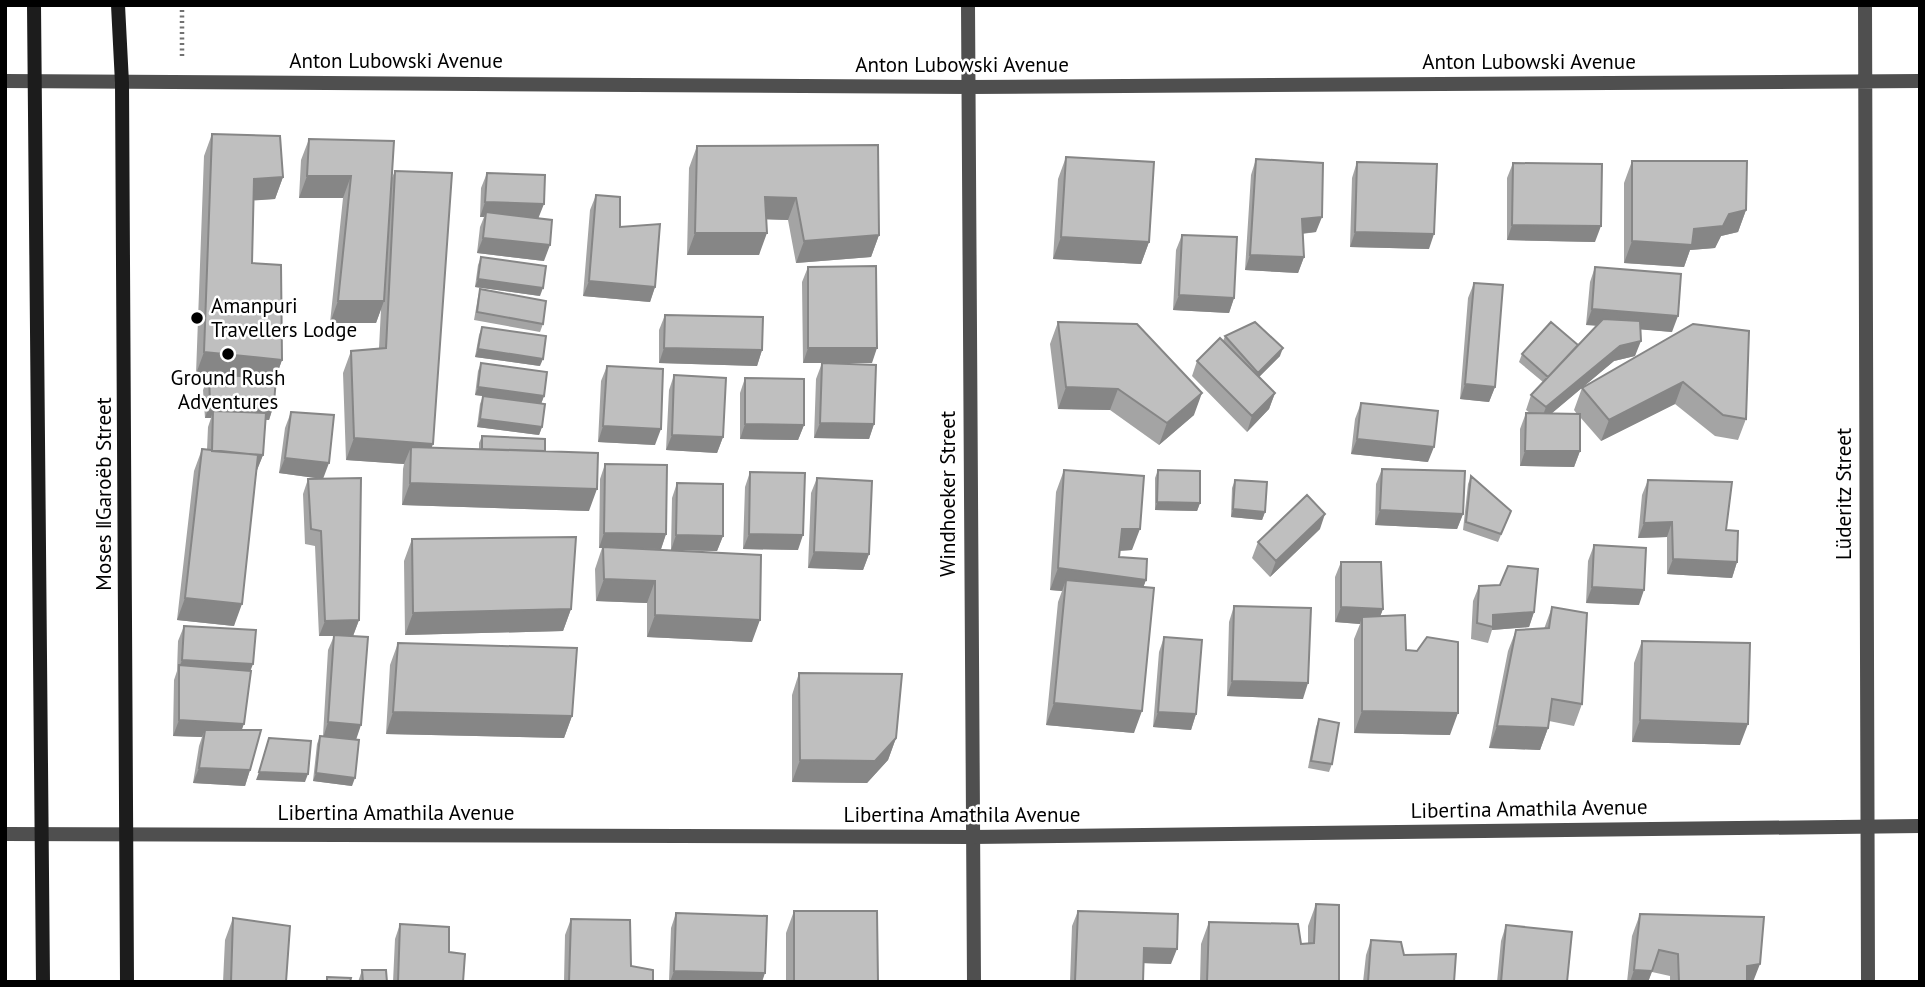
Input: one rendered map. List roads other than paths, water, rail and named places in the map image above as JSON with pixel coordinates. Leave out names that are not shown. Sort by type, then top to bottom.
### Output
[{"type":"main road","points":[[34,5],[43,982]]},
{"type":"main road","name":"Moses ǁGaroëb Street","points":[[118,5],[122,83],[127,982]]},
{"type":"street","name":"Windhoeker Street","points":[[968,5],[971,837],[974,982]]},
{"type":"street","name":"Lüderitz Street","points":[[1865,5],[1863,81],[1868,982]]},
{"type":"street","name":"Anton Lubowski Avenue","points":[[5,81],[968,87],[1920,81]]},
{"type":"street","name":"Libertina Amathila Avenue","points":[[5,834],[971,837],[1920,826]]},
{"type":"place","name":"Amanpuri Travellers Lodge","points":[[197,318]]},
{"type":"place","name":"Ground Rush Adventures","points":[[228,354]]}]
